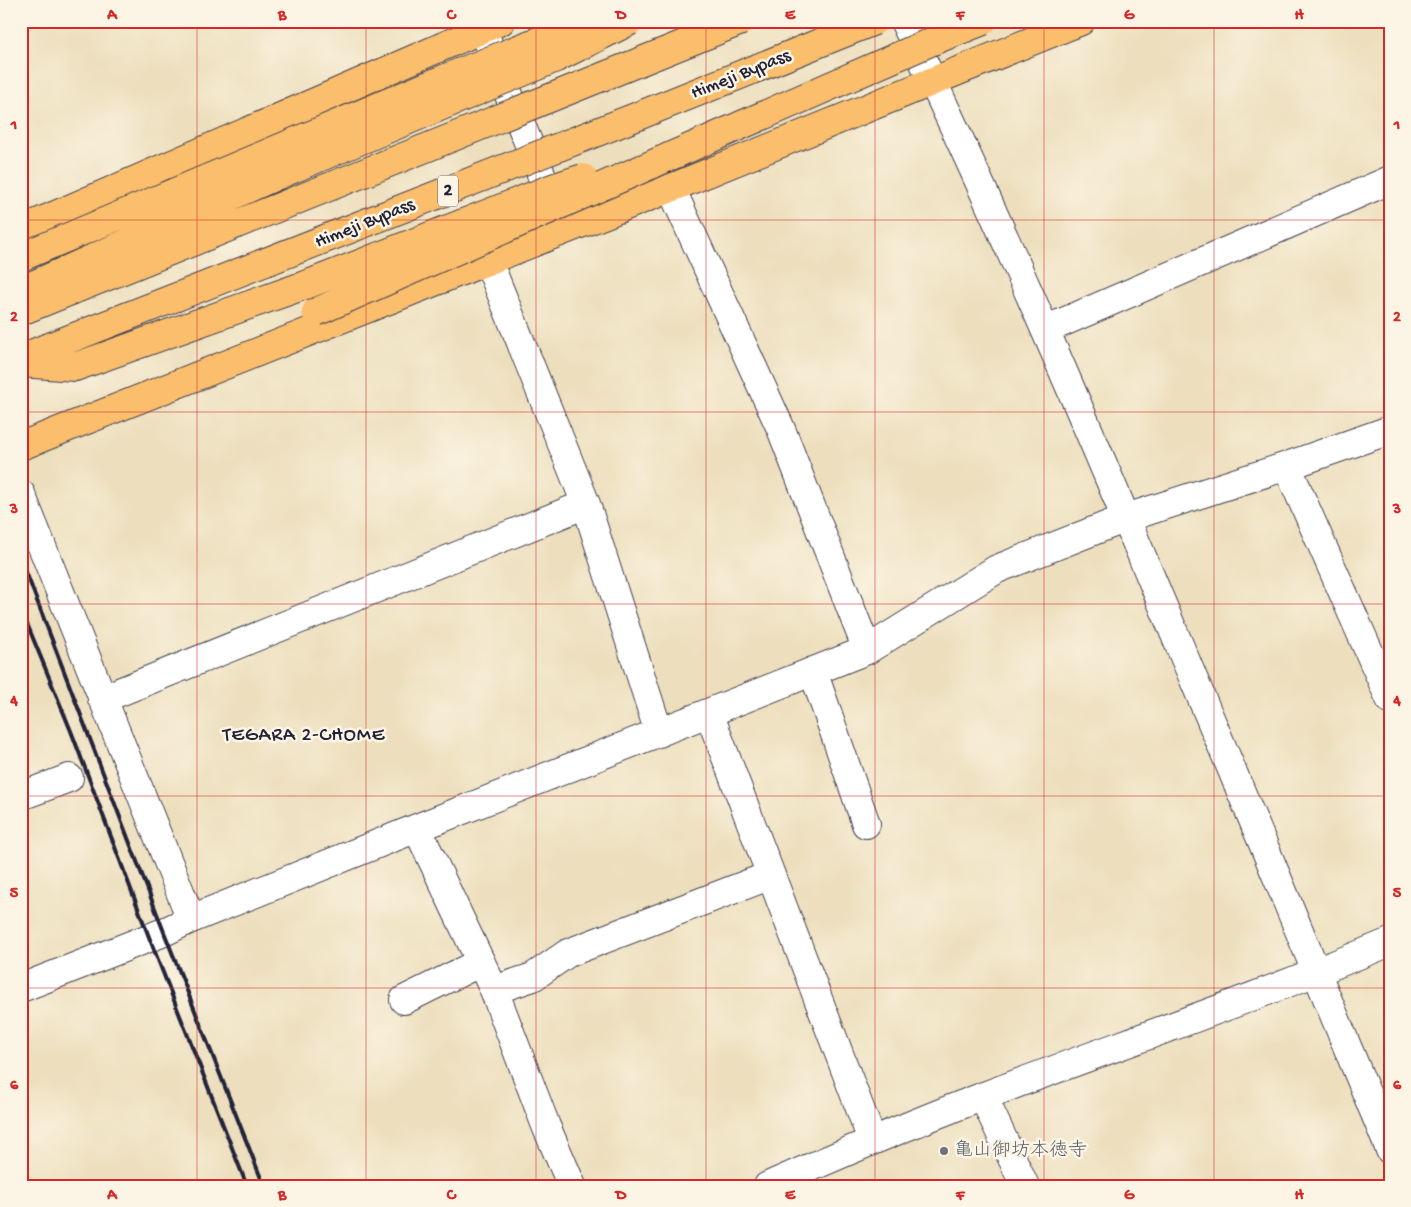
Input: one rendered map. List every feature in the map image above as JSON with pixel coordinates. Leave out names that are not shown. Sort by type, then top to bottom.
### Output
[{"type":"highway","points":[[21,258],[451,76],[553,35],[603,21]]},
{"type":"highway","points":[[21,293],[30,286],[278,176],[556,58],[630,21]]},
{"type":"highway","points":[[21,311],[741,21]]},
{"type":"highway","name":"Himeji Bypass","points":[[21,358],[874,21]]},
{"type":"highway","points":[[21,426],[316,312],[935,40],[983,21]]},
{"type":"highway","points":[[21,446],[564,231],[1081,21]]},
{"type":"highway","points":[[21,230],[487,24]]},
{"type":"highway","points":[[21,363],[75,367],[311,283],[555,186],[704,142]]},
{"type":"street","points":[[904,21],[1045,330],[1126,518],[1390,1150]]},
{"type":"street","points":[[487,24],[564,231]]},
{"type":"street","points":[[1045,330],[1390,180]]},
{"type":"street","points":[[671,188],[781,429],[866,650]]},
{"type":"street","points":[[488,261],[586,504],[659,733]]},
{"type":"street","points":[[21,988],[866,650],[997,569],[1126,518],[1287,466],[1390,430]]},
{"type":"street","points":[[1287,466],[1390,699]]},
{"type":"street","points":[[21,494],[191,919]]},
{"type":"street","points":[[102,700],[586,504]]},
{"type":"street","points":[[813,671],[866,824]]},
{"type":"street","points":[[709,713],[872,1140]]},
{"type":"street","points":[[21,796],[69,778]]},
{"type":"street","points":[[417,828],[494,990],[546,1126],[572,1186]]},
{"type":"street","points":[[494,990],[533,977],[568,953],[771,875]]},
{"type":"street","points":[[768,1186],[872,1140],[983,1096],[1317,972],[1390,942]]},
{"type":"street","points":[[404,1000],[481,962]]},
{"type":"street","points":[[983,1096],[1025,1186]]},
{"type":"railway","points":[[21,559],[264,1186]]},
{"type":"railway","points":[[21,609],[71,731],[149,937],[247,1186]]},
{"type":"place","name":"亀山御坊本徳寺","points":[[944,1151]]},
{"type":"district","name":"TEGARA 2-CHOME","points":[[304,736]]}]
